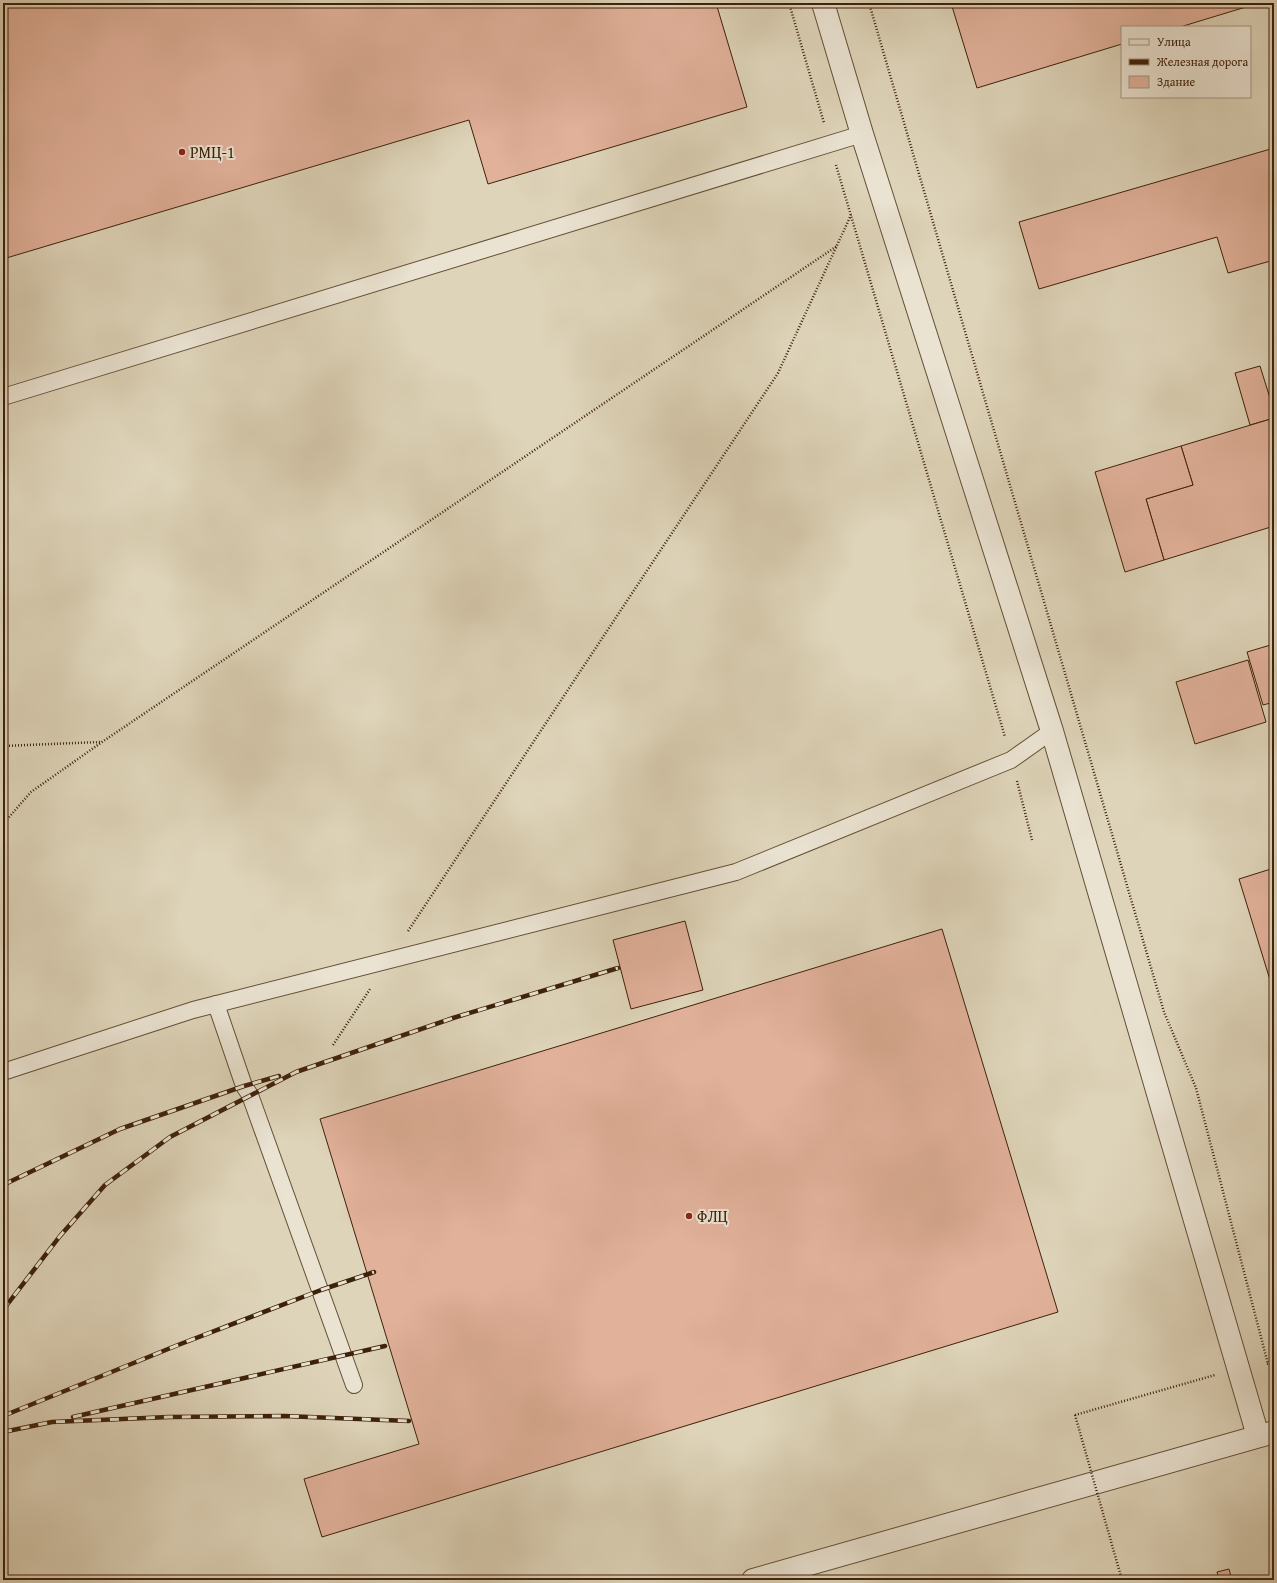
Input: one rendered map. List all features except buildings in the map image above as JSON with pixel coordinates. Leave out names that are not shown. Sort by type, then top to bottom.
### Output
[{"type":"street","points":[[753,1580],[1266,1434],[1238,1368],[1052,731],[862,134],[823,3]]},
{"type":"lane","points":[[3,397],[862,134]]},
{"type":"lane","points":[[3,1072],[185,1012],[736,872],[1011,760],[1052,731]]},
{"type":"lane","points":[[216,1004],[244,1086],[250,1095],[354,1385]]},
{"type":"path","points":[[789,3],[1011,760],[1032,840]]},
{"type":"path","points":[[869,3],[1162,1004],[1196,1088],[1268,1364]]},
{"type":"path","points":[[333,1045],[778,372],[851,215]]},
{"type":"path","points":[[3,824],[31,792],[102,742],[836,246]]},
{"type":"path","points":[[3,746],[102,742]]},
{"type":"path","points":[[1122,1580],[1075,1416],[1238,1368],[1274,1362]]},
{"type":"railway","points":[[3,1310],[60,1236],[105,1185],[170,1137],[296,1072],[453,1018],[618,968]]},
{"type":"railway","points":[[3,1185],[120,1129],[244,1086],[279,1076]]},
{"type":"railway","points":[[3,1416],[178,1345],[321,1290],[374,1272]]},
{"type":"railway","points":[[73,1417],[385,1346]]},
{"type":"railway","points":[[3,1432],[52,1422],[169,1417],[284,1416],[409,1421]]},
{"type":"place","name":"РМЦ-1","points":[[182,152]]},
{"type":"place","name":"ФЛЦ","points":[[689,1216]]}]
